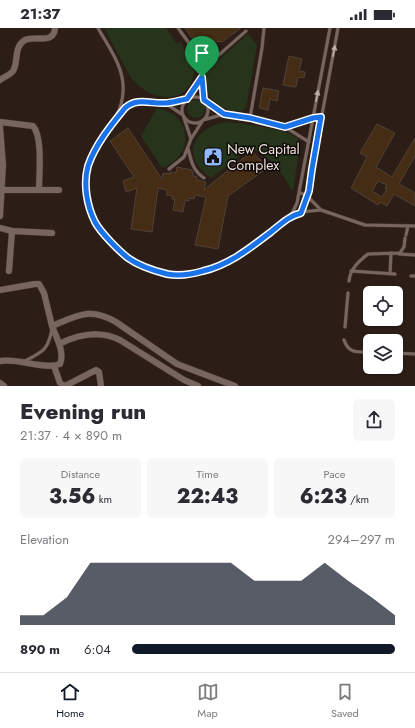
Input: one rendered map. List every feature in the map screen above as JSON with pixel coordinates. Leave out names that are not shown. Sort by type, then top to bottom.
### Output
[{"type":"street","points":[[0,80],[14,70],[17,49],[22,42],[30,39],[48,38],[53,36],[55,28]]},
{"type":"street","points":[[0,122],[33,126],[35,128],[38,135],[39,147],[38,190]]},
{"type":"street","points":[[0,127],[2,165],[0,216]]},
{"type":"street","points":[[2,190],[59,190]]},
{"type":"street","points":[[0,228],[12,231],[52,233]]},
{"type":"street","points":[[9,271],[12,231]]},
{"type":"street","points":[[0,290],[39,284],[44,293],[52,327],[62,356],[60,364],[54,366],[0,360]]},
{"type":"street","points":[[52,327],[70,318],[90,313],[98,313],[106,316],[177,364],[235,386]]},
{"type":"street","points":[[59,344],[72,337],[84,335],[103,334],[112,336],[183,383],[198,386]]},
{"type":"street","points":[[54,366],[57,378],[60,383],[65,386],[96,370],[99,372],[101,386]]},
{"type":"street","points":[[0,383],[4,386]]},
{"type":"lane","points":[[98,28],[118,63],[123,78],[123,93],[116,119]]},
{"type":"lane","points":[[169,169],[184,157],[191,138],[208,113],[207,104],[204,100],[202,77],[203,69],[189,43],[178,28]]},
{"type":"lane","points":[[250,118],[264,28]]},
{"type":"lane","points":[[291,216],[297,203],[330,28]]},
{"type":"lane","points":[[301,213],[309,191],[338,28]]},
{"type":"lane","points":[[203,69],[246,31]]},
{"type":"lane","points":[[191,138],[183,115],[182,106],[202,77]]},
{"type":"lane","points":[[224,114],[196,96],[165,103],[134,102],[125,108],[100,141],[88,166],[86,186],[88,200],[96,223],[112,243],[129,259],[154,270],[169,274],[203,272],[217,268],[246,252],[291,216],[321,210]]},
{"type":"lane","points":[[165,103],[183,115],[190,122],[194,123],[224,114],[250,118],[285,127],[308,142]]},
{"type":"lane","points":[[285,127],[321,117]]},
{"type":"lane","points":[[188,148],[192,165],[198,174],[204,178]]},
{"type":"lane","points":[[299,192],[307,196],[321,210],[365,225],[415,226]]},
{"type":"lane","points":[[397,254],[403,250],[408,226]]},
{"type":"lane","points":[[390,274],[391,253]]},
{"type":"lane","points":[[349,281],[351,271],[368,254],[391,253],[415,255]]},
{"type":"lane","points":[[351,271],[395,274]]},
{"type":"lane","points":[[345,327],[348,293]]},
{"type":"lane","points":[[23,362],[45,349],[51,337],[52,327]]},
{"type":"lane","points":[[344,340],[347,347],[351,350],[363,352]]},
{"type":"lane","points":[[403,353],[415,354]]},
{"type":"green space","points":[[104,28],[166,28],[177,44],[181,42],[195,68],[193,78],[189,86],[179,95],[171,97],[156,95],[142,88],[131,78]]},
{"type":"green space","points":[[248,34],[257,45],[246,108],[243,111],[238,112],[224,108],[212,99],[208,93],[205,78],[206,71]]},
{"type":"green space","points":[[192,100],[200,100],[205,105],[203,116],[200,118],[192,118],[187,113],[187,105]]},
{"type":"green space","points":[[157,108],[175,115],[183,127],[185,134],[184,148],[180,154],[169,165],[162,168],[141,136]]},
{"type":"green space","points":[[225,122],[274,129],[297,138],[300,143],[293,191],[271,161],[257,151],[246,151],[211,178],[202,170],[196,162],[193,153],[194,145],[204,131]]},
{"type":"building","points":[[185,28],[241,28],[222,42],[214,41],[212,50],[199,48],[200,38],[191,37]]},
{"type":"building","points":[[289,56],[302,59],[299,71],[305,72],[304,78],[298,77],[296,87],[283,85]]},
{"type":"building","points":[[263,88],[279,91],[277,101],[270,99],[268,110],[259,108]]},
{"type":"building","points":[[377,124],[395,133],[376,167],[392,177],[415,138],[415,156],[399,184],[415,193],[415,206],[394,194],[387,206],[380,202],[378,205],[351,188],[367,157],[360,153]],"holes":[[[378,181],[387,185],[385,188],[387,189],[382,197],[372,191]]]},
{"type":"building","points":[[128,128],[162,179],[163,173],[176,173],[177,167],[192,170],[193,176],[197,177],[197,180],[206,182],[204,190],[252,151],[267,168],[228,196],[218,249],[195,245],[206,197],[195,195],[194,199],[189,198],[189,201],[185,200],[183,212],[173,210],[175,199],[172,199],[173,196],[167,195],[167,190],[158,188],[152,232],[131,229],[137,188],[126,192],[123,181],[134,177],[110,141]]},
{"type":"place","name":"New Capital Complex","points":[[213,157]]},
{"type":"route","points":[[202,77],[204,100],[224,114],[250,118],[285,127],[321,117],[309,191],[301,213],[291,216],[246,252],[217,268],[203,272],[169,274],[154,270],[129,259],[112,243],[96,223],[88,200],[86,186],[88,166],[100,141],[125,108],[130,104],[140,101],[165,103],[187,99],[202,77]]}]
